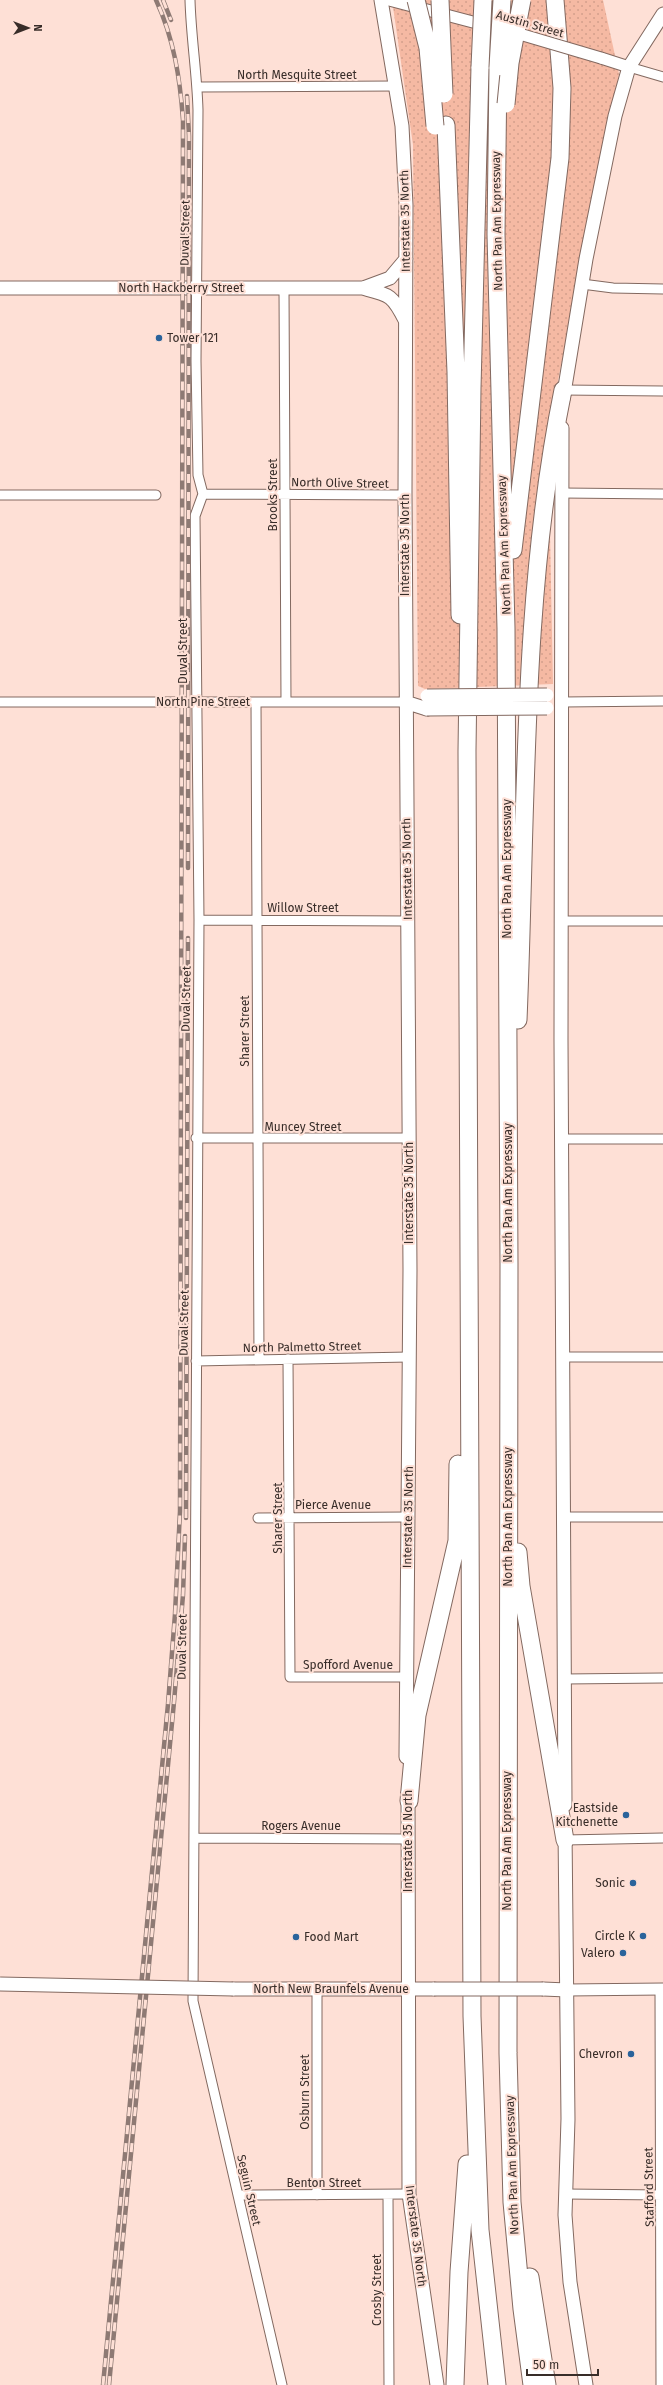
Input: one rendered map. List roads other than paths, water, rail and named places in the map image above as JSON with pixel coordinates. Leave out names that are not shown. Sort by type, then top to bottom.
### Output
[{"type":"highway","points":[[416,0],[428,48],[441,125]]},
{"type":"highway","points":[[440,0],[441,125],[456,372],[458,587],[467,751]]},
{"type":"highway","name":"North Pan Am Expressway","points":[[483,0],[472,381],[467,751],[472,2016],[480,2223],[497,2385]]},
{"type":"highway","name":"North Pan Am Expressway","points":[[502,0],[495,149],[506,628],[508,1133],[508,2053],[513,2209],[522,2309],[532,2385]]},
{"type":"highway","points":[[498,275],[504,247],[506,104],[510,63],[522,0]]},
{"type":"highway","points":[[506,628],[517,503],[560,158],[562,88],[555,0]]},
{"type":"highway","points":[[508,1133],[517,1054],[532,642],[549,477],[564,390]]},
{"type":"highway","points":[[409,1801],[417,1715],[457,1541],[458,1400],[469,1232]]},
{"type":"highway","points":[[508,1263],[520,1574],[565,1840]]},
{"type":"highway","points":[[455,2385],[472,2016]]},
{"type":"highway","points":[[508,2053],[530,2274],[547,2385]]},
{"type":"main road","name":"Interstate 35 North","points":[[381,0],[396,86],[405,161],[406,321],[404,496],[409,1138],[409,1357],[406,1677],[409,1801],[409,2194],[437,2385]]},
{"type":"main road","points":[[586,2385],[566,2252],[565,2194],[568,2119],[563,1517],[561,921],[564,702],[562,493],[564,390],[582,284],[615,116],[629,67],[663,14]]},
{"type":"main road","name":"North Hackberry Street","points":[[362,288],[390,278],[406,259]]},
{"type":"main road","name":"North Hackberry Street","points":[[0,288],[362,288],[389,296],[396,302],[406,321]]},
{"type":"main road","name":"North Pine Street","points":[[405,702],[564,702]]},
{"type":"main road","name":"North New Braunfels Avenue","points":[[0,1984],[233,1989],[567,1990]]},
{"type":"street","name":"Duval Street","points":[[190,0],[191,38],[198,87],[196,288],[197,433],[198,475],[203,494],[195,516],[199,920],[196,1138],[196,1518],[193,1749],[195,1838],[193,2001]]},
{"type":"street","name":"Austin Street","points":[[389,0],[523,35],[663,77]]},
{"type":"street","name":"North Mesquite Street","points":[[198,87],[396,86]]},
{"type":"street","points":[[582,284],[613,288],[663,289]]},
{"type":"street","name":"Brooks Street","points":[[284,288],[286,702]]},
{"type":"street","points":[[564,390],[663,391]]},
{"type":"street","points":[[562,493],[663,494]]},
{"type":"street","name":"North Olive Street","points":[[203,494],[404,496]]},
{"type":"street","points":[[0,495],[156,495]]},
{"type":"street","name":"North Pine Street","points":[[564,702],[663,701]]},
{"type":"street","name":"North Pine Street","points":[[0,702],[405,702]]},
{"type":"street","name":"Sharer Street","points":[[256,702],[259,1360]]},
{"type":"street","name":"Willow Street","points":[[199,920],[408,920]]},
{"type":"street","points":[[561,921],[663,921]]},
{"type":"street","name":"Muncey Street","points":[[196,1138],[409,1138]]},
{"type":"street","points":[[562,1139],[663,1139]]},
{"type":"street","name":"North Palmetto Street","points":[[196,1361],[409,1357]]},
{"type":"street","points":[[563,1357],[663,1357]]},
{"type":"street","name":"Sharer Street","points":[[288,1359],[290,1677]]},
{"type":"street","name":"Pierce Avenue","points":[[258,1518],[408,1517]]},
{"type":"street","points":[[563,1517],[663,1517]]},
{"type":"street","name":"Spofford Avenue","points":[[290,1677],[406,1677]]},
{"type":"street","points":[[564,1679],[663,1678]]},
{"type":"street","name":"Rogers Avenue","points":[[195,1838],[408,1839]]},
{"type":"street","points":[[565,1840],[663,1838]]},
{"type":"street","name":"Osburn Street","points":[[317,1989],[317,2195]]},
{"type":"street","name":"North New Braunfels Avenue","points":[[567,1990],[662,1990]]},
{"type":"street","name":"Stafford Street","points":[[662,1990],[662,2385]]},
{"type":"street","name":"Seguin Street","points":[[193,2001],[282,2385]]},
{"type":"street","name":"Benton Street","points":[[238,2194],[409,2194]]},
{"type":"street","points":[[565,2194],[662,2195]]},
{"type":"street","name":"Crosby Street","points":[[388,2195],[389,2385]]},
{"type":"railway","points":[[103,2385],[168,1704],[175,1614],[180,1511],[183,120],[178,74],[172,44],[156,0]]},
{"type":"railway","points":[[163,0],[171,20]]},
{"type":"railway","points":[[187,96],[189,136],[188,868]]},
{"type":"railway","points":[[186,1518],[188,938]]},
{"type":"railway","points":[[109,2385],[174,1702],[183,1595],[185,1536]]},
{"type":"place","name":"Tower 121","points":[[159,338]]},
{"type":"place","name":"Eastside Kitchenette","points":[[626,1815]]},
{"type":"place","name":"Sonic","points":[[633,1883]]},
{"type":"place","name":"Circle K","points":[[643,1936]]},
{"type":"place","name":"Food Mart","points":[[296,1937]]},
{"type":"place","name":"Valero","points":[[623,1953]]},
{"type":"place","name":"Chevron","points":[[631,2054]]}]
